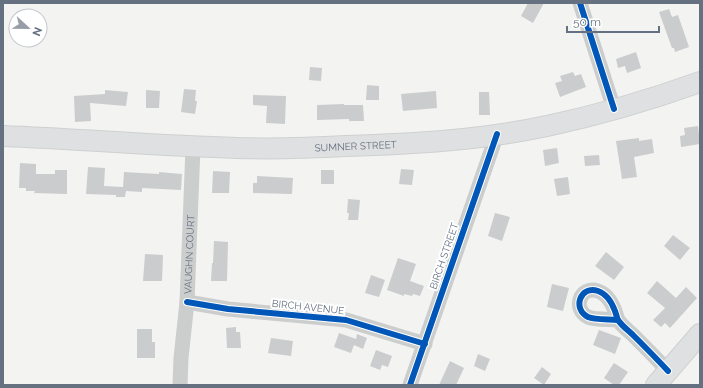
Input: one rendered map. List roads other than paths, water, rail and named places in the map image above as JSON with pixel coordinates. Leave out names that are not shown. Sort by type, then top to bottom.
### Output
[{"type":"main road","name":"SUMNER STREET","points":[[3,136],[273,149],[431,142],[547,126],[614,109],[700,82]]},
{"type":"main road","points":[[662,378],[700,334]]},
{"type":"street","points":[[580,3],[614,109]]},
{"type":"street","name":"BIRCH STREET","points":[[410,385],[497,134]]},
{"type":"street","name":"VAUGHN COURT","points":[[180,385],[181,358],[187,302],[193,146]]},
{"type":"street","name":"BIRCH AVENUE","points":[[187,302],[228,309],[346,320],[425,344]]},
{"type":"street","points":[[618,320],[662,378]]}]
